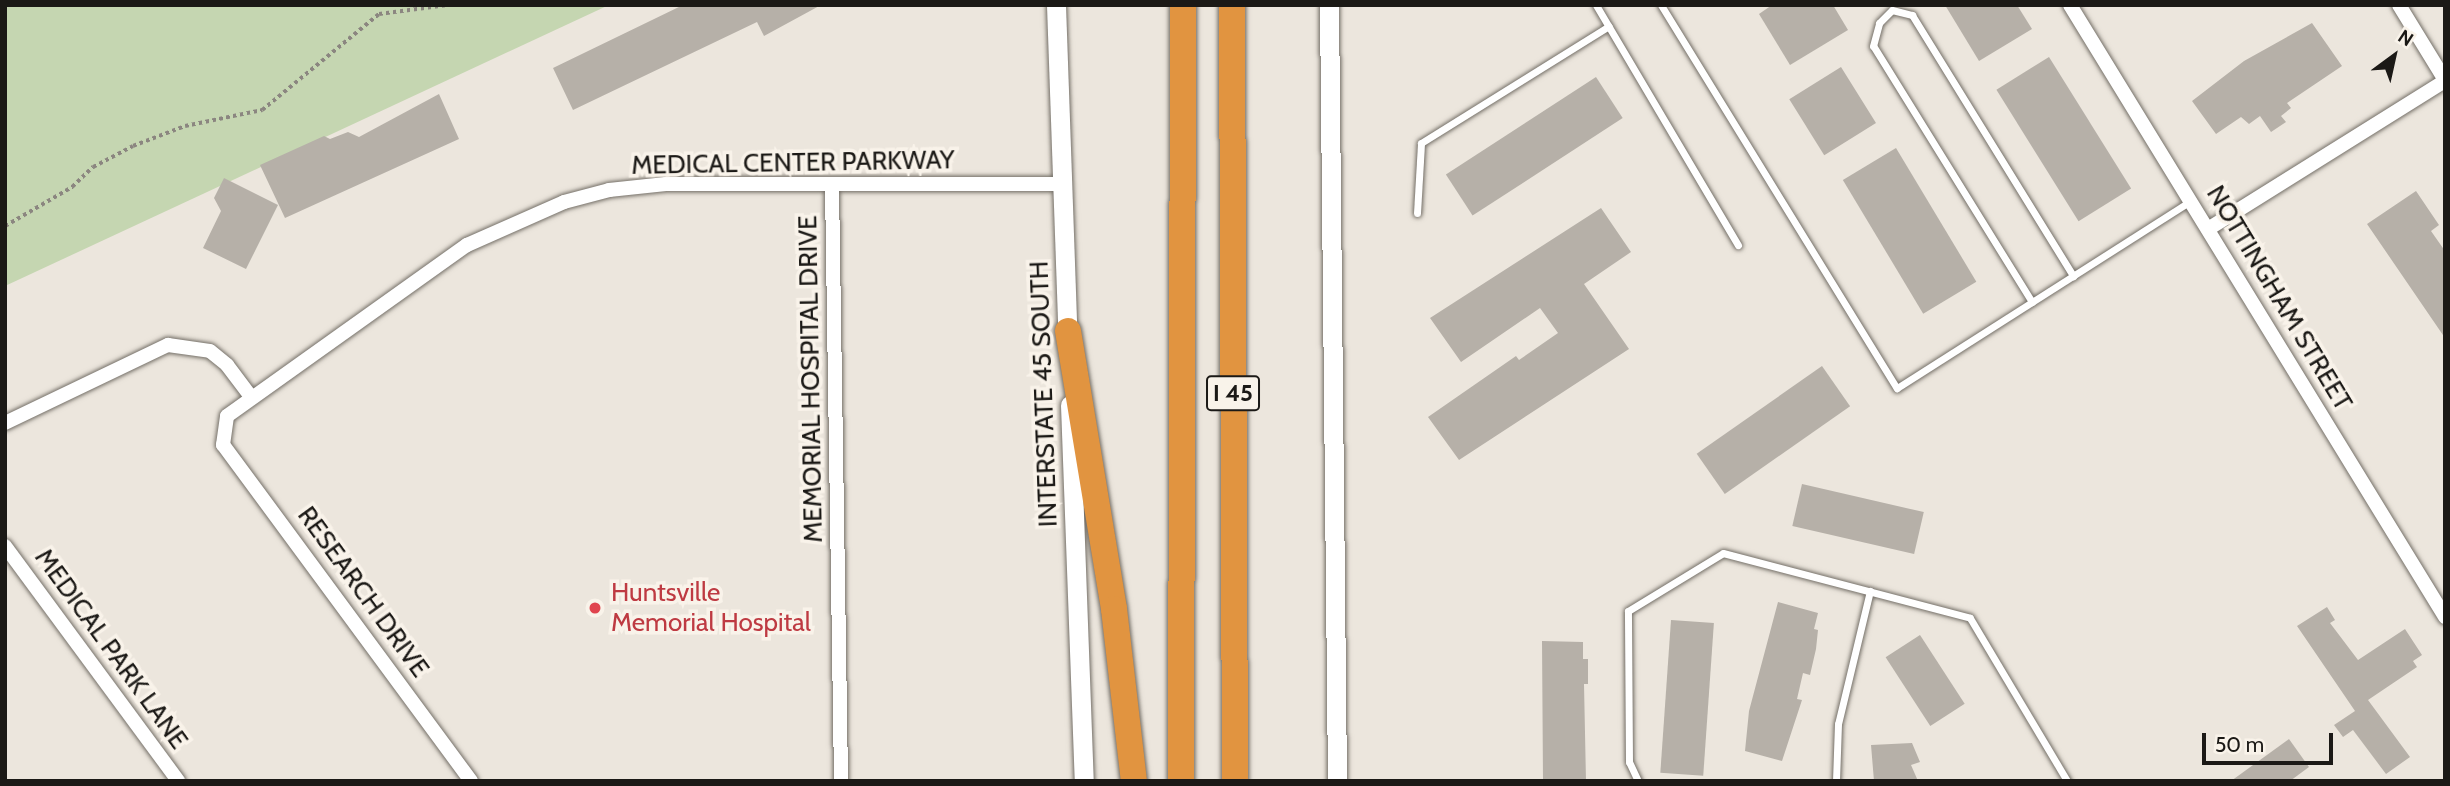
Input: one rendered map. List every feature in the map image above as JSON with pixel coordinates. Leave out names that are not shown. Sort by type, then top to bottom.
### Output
[{"type":"highway","name":"I 45","points":[[1181,781],[1184,5]]},
{"type":"highway","name":"I 45","points":[[1232,5],[1234,781]]},
{"type":"highway","points":[[1068,331],[1114,609],[1134,781]]},
{"type":"main road","name":"INTERSTATE 45 SOUTH","points":[[1056,5],[1084,781]]},
{"type":"main road","points":[[1329,5],[1337,781]]},
{"type":"street","name":"NOTTINGHAM STREET","points":[[2070,5],[2445,617]]},
{"type":"street","points":[[2208,229],[2445,81],[2399,5]]},
{"type":"street","name":"MEDICAL CENTER PARKWAY","points":[[223,430],[227,416],[250,396],[467,245],[564,202],[666,184],[1063,184]]},
{"type":"street","name":"MEMORIAL HOSPITAL DRIVE","points":[[832,186],[841,781]]},
{"type":"street","points":[[5,423],[168,345],[210,352],[227,365],[250,396]]},
{"type":"street","name":"RESEARCH DRIVE","points":[[223,430],[223,445],[471,781]]},
{"type":"street","name":"MEDICAL PARK LANE","points":[[5,546],[178,781]]},
{"type":"lane","points":[[1595,5],[1738,245]]},
{"type":"lane","points":[[1661,5],[1897,388],[2191,201]]},
{"type":"lane","points":[[2032,302],[1873,46],[1879,23],[1890,8],[1912,15],[2073,276]]},
{"type":"lane","points":[[1417,213],[1421,143],[1609,26]]},
{"type":"lane","points":[[1638,781],[1629,762],[1628,611],[1723,553],[1970,618],[2067,781]]},
{"type":"lane","points":[[1836,781],[1838,724],[1870,591]]},
{"type":"path","points":[[5,226],[72,187],[93,167],[133,146],[185,126],[262,110],[379,15],[447,5]]},
{"type":"green space","points":[[5,5],[609,5],[5,286]]},
{"type":"building","points":[[683,5],[821,5],[764,36],[757,22],[573,110],[553,68]]},
{"type":"building","points":[[1772,5],[1833,5],[1848,30],[1790,65],[1759,14]]},
{"type":"building","points":[[1945,5],[2017,5],[2032,29],[1979,61]]},
{"type":"building","points":[[2312,23],[2342,66],[2287,103],[2291,108],[2281,116],[2286,122],[2271,132],[2260,116],[2249,124],[2241,117],[2216,134],[2192,101],[2244,61]]},
{"type":"building","points":[[2049,57],[2131,188],[2079,221],[1996,90]]},
{"type":"building","points":[[1841,67],[1876,123],[1824,155],[1789,99]]},
{"type":"building","points":[[1596,77],[1623,118],[1473,216],[1446,174]]},
{"type":"building","points":[[439,94],[459,139],[285,218],[260,165],[324,136],[330,139],[348,132],[359,137]]},
{"type":"building","points":[[1896,148],[1976,282],[1923,314],[1843,180]]},
{"type":"building","points":[[224,178],[278,205],[246,269],[203,248],[221,211],[214,198]]},
{"type":"building","points":[[2416,191],[2439,225],[2431,231],[2445,251],[2445,338],[2367,224]]},
{"type":"building","points":[[1601,208],[1631,252],[1584,284],[1629,349],[1459,460],[1428,417],[1516,356],[1519,360],[1558,333],[1540,308],[1461,362],[1430,318]]},
{"type":"building","points":[[1822,366],[1850,406],[1725,494],[1697,454]]},
{"type":"building","points":[[1802,484],[1924,512],[1914,554],[1792,526]]},
{"type":"building","points":[[1778,602],[1818,613],[1814,629],[1818,630],[1816,649],[1810,675],[1803,673],[1797,699],[1802,700],[1782,761],[1745,751],[1749,711]]},
{"type":"building","points":[[2327,607],[2335,620],[2330,623],[2358,660],[2405,629],[2422,655],[2413,661],[2417,667],[2368,700],[2410,757],[2386,774],[2353,730],[2343,737],[2334,725],[2355,711],[2297,626]]},
{"type":"building","points":[[1671,620],[1714,623],[1703,776],[1660,773]]},
{"type":"building","points":[[1920,635],[1965,704],[1930,726],[1886,657]]},
{"type":"building","points":[[1542,641],[1583,642],[1583,659],[1588,659],[1588,684],[1584,684],[1586,781],[1543,781]]},
{"type":"building","points":[[2289,739],[2309,767],[2290,781],[2231,781]]},
{"type":"building","points":[[1912,743],[1920,762],[1911,765],[1918,781],[1874,781],[1871,745]]},
{"type":"place","name":"Huntsville Memorial Hospital","points":[[595,608]]}]
